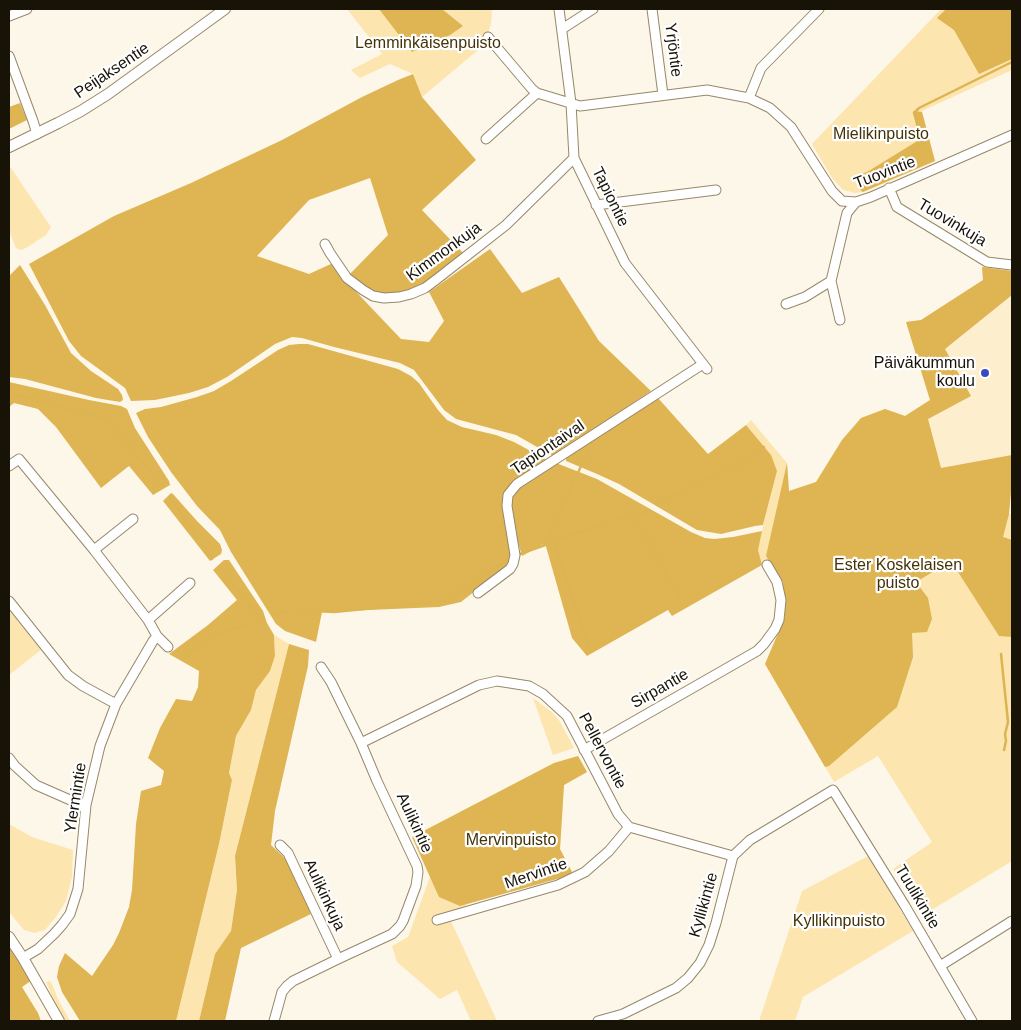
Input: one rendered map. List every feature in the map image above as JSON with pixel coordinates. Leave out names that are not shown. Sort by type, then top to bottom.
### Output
[{"type":"street","points":[[9,16],[27,9]]},
{"type":"street","name":"Peijaksentie","points":[[9,147],[81,111],[108,94],[225,9]]},
{"type":"street","name":"Tapiontie","points":[[559,9],[571,103],[574,158],[625,264],[705,367]]},
{"type":"street","points":[[562,29],[593,9]]},
{"type":"street","name":"Yrjöntie","points":[[652,9],[663,95]]},
{"type":"street","points":[[749,98],[761,68],[819,9]]},
{"type":"street","points":[[486,139],[538,93],[532,89],[488,37]]},
{"type":"street","points":[[9,56],[37,134]]},
{"type":"street","name":"Tuovintie","points":[[538,93],[580,106],[707,90],[749,98],[770,108],[792,127],[832,191],[842,201],[856,202],[871,197],[1012,135]]},
{"type":"street","name":"Kimmonkuja","points":[[325,244],[347,278],[373,296],[384,298],[411,294],[425,288],[506,225],[574,158]]},
{"type":"street","name":"Tuovinkuja","points":[[889,188],[897,207],[987,262],[1012,265]]},
{"type":"street","points":[[596,205],[716,190]]},
{"type":"street","points":[[840,320],[831,281],[847,213],[856,202]]},
{"type":"street","points":[[786,304],[805,297],[831,281]]},
{"type":"street","name":"Tapiontaival","points":[[478,593],[510,569],[513,564],[515,555],[507,506],[508,495],[517,484],[705,367]]},
{"type":"street","points":[[9,466],[19,459],[94,550],[148,620],[157,636],[168,647]]},
{"type":"street","points":[[94,550],[133,519]]},
{"type":"street","name":"Sirpantie","points":[[584,750],[754,656],[775,629],[780,610],[781,600],[777,582],[767,565]]},
{"type":"street","points":[[148,620],[190,584]]},
{"type":"street","points":[[9,601],[68,675],[83,686],[116,704]]},
{"type":"street","name":"Ylermintie","points":[[23,958],[38,949],[54,934],[70,914],[78,889],[86,805],[100,746],[116,704],[157,636]]},
{"type":"street","name":"Aulikintie","points":[[274,1021],[282,992],[293,981],[392,934],[400,926],[416,886],[418,872],[417,866],[377,781],[362,742],[331,682],[321,667]]},
{"type":"street","name":"Pellervontie","points":[[362,742],[479,684],[497,681],[529,686],[543,694],[567,716],[618,814],[629,827]]},
{"type":"street","points":[[9,758],[36,785],[76,803],[86,805]]},
{"type":"street","name":"Kyllikintie","points":[[598,1021],[623,1014],[676,988],[688,978],[700,964],[709,944],[733,856],[750,840],[833,790]]},
{"type":"street","name":"Tuulikintie","points":[[833,790],[906,906],[972,1021]]},
{"type":"street","points":[[629,827],[733,856]]},
{"type":"street","name":"Mervintie","points":[[436,920],[558,886],[585,872],[609,851],[629,827]]},
{"type":"street","name":"Aulikinkuja","points":[[280,845],[288,853],[338,959]]},
{"type":"street","points":[[940,966],[1012,921]]},
{"type":"street","points":[[9,938],[23,958],[59,1021]]},
{"type":"shaded area","name":"Päiväkummun koulu","points":[[1012,295],[1012,455],[941,468],[928,418],[971,396],[945,349]]},
{"type":"green space","name":"Lemminkäisenpuisto","points":[[347,9],[492,9],[491,24],[484,45],[422,97],[413,74],[390,64],[360,78],[351,70],[382,54]]},
{"type":"green space","points":[[379,9],[442,9],[463,26],[450,35],[412,52]]},
{"type":"green space","name":"Mielikinpuisto","points":[[941,9],[948,9],[1012,47],[1012,70],[922,111],[935,161],[863,192],[855,193],[843,190],[832,178],[812,144]]},
{"type":"green space","points":[[946,9],[1012,9],[1012,59],[979,74],[954,30],[937,18]]},
{"type":"green space","points":[[413,74],[422,97],[476,160],[422,210],[464,254],[423,285],[400,295],[377,294],[349,275],[388,235],[370,178],[309,200],[257,256],[309,274],[333,263],[343,278],[401,339],[429,342],[444,321],[429,292],[490,249],[522,293],[559,277],[599,341],[651,391],[553,456],[516,435],[456,419],[444,410],[414,370],[400,363],[302,338],[292,337],[275,344],[227,377],[208,387],[155,400],[131,401],[125,388],[81,356],[69,341],[29,264],[114,216],[191,183],[282,140],[362,97]]},
{"type":"green space","points":[[20,103],[27,120],[9,129],[9,107]]},
{"type":"green space","points":[[913,111],[922,112],[935,161],[863,192],[859,189],[857,176],[867,172],[919,140]]},
{"type":"green space","points":[[9,165],[51,227],[46,235],[21,250],[16,248],[9,231]]},
{"type":"green space","points":[[20,265],[45,305],[71,353],[91,371],[118,389],[123,400],[120,402],[96,398],[25,379],[9,377],[9,276]]},
{"type":"green space","name":"Ester Koskelaisen puisto","points":[[982,267],[1012,271],[1012,295],[945,349],[971,396],[928,419],[941,468],[1012,455],[1009,514],[1012,514],[1012,861],[925,914],[893,869],[932,842],[878,756],[834,782],[765,664],[785,617],[783,582],[772,565],[762,565],[757,550],[777,471],[746,425],[751,420],[787,463],[789,491],[816,482],[842,440],[861,418],[885,409],[905,416],[930,400],[906,322],[921,320],[983,280]]},
{"type":"green space","name":"Ester Koskelaisen puisto","points":[[982,267],[1012,271],[1012,295],[945,349],[971,396],[928,419],[941,468],[1012,455],[1009,514],[1003,537],[1012,540],[1012,637],[999,636],[951,561],[916,582],[928,598],[932,619],[927,632],[912,633],[913,657],[897,707],[829,766],[825,767],[765,664],[785,617],[783,582],[766,556],[787,463],[789,491],[816,482],[842,440],[861,418],[885,409],[905,416],[930,400],[906,322],[921,320],[983,280]]},
{"type":"green space","points":[[308,344],[398,369],[419,383],[447,420],[462,427],[496,435],[514,442],[549,461],[512,483],[504,509],[511,552],[511,559],[508,565],[461,602],[439,607],[322,612],[316,642],[285,631],[276,624],[231,552],[220,530],[197,506],[171,472],[148,437],[136,413],[214,391],[278,350],[289,345]]},
{"type":"green space","points":[[9,382],[121,406],[127,409],[135,428],[170,485],[153,495],[129,466],[101,488],[56,427],[38,409],[14,403],[9,407]]},
{"type":"green space","points":[[658,398],[708,454],[746,425],[771,455],[777,471],[763,525],[721,534],[697,530],[619,484],[566,461],[566,458]]},
{"type":"green space","points":[[556,463],[597,479],[705,538],[733,537],[762,531],[758,550],[762,565],[672,616],[668,610],[587,656],[572,638],[545,543],[522,556],[514,529],[511,506],[512,497],[522,484]]},
{"type":"green space","points":[[171,493],[220,544],[221,554],[210,561],[163,501]]},
{"type":"green space","points":[[224,560],[229,560],[263,611],[274,635],[275,656],[270,671],[256,690],[251,710],[236,736],[229,773],[232,780],[219,844],[176,1021],[80,1021],[62,992],[57,977],[59,966],[65,953],[92,976],[119,933],[129,907],[132,890],[136,824],[141,791],[161,785],[164,771],[148,758],[160,728],[176,699],[192,701],[198,687],[199,671],[169,654],[208,625],[237,600],[213,570]]},
{"type":"green space","points":[[9,610],[41,650],[9,675]]},
{"type":"green space","points":[[274,635],[289,644],[235,856],[237,890],[231,931],[215,955],[199,1021],[176,1021],[219,844],[232,781],[229,773],[236,736],[251,710],[256,690],[270,671],[275,656]]},
{"type":"green space","points":[[289,644],[309,650],[308,666],[275,811],[271,845],[294,867],[311,914],[241,948],[225,1021],[199,1021],[215,954],[231,931],[237,890],[235,856]]},
{"type":"green space","points":[[533,698],[552,712],[559,720],[574,748],[553,755]]},
{"type":"green space","name":"Mervinpuisto","points":[[578,756],[587,772],[564,785],[560,849],[572,872],[471,885],[466,907],[469,916],[451,921],[497,1021],[471,1021],[457,990],[440,999],[397,962],[392,946],[408,937],[430,877],[412,837],[554,763]]},
{"type":"green space","name":"Mervinpuisto","points":[[578,756],[587,772],[564,785],[560,849],[572,872],[568,876],[460,906],[439,897],[412,837],[554,763]]},
{"type":"green space","points":[[9,824],[32,837],[73,850],[72,877],[66,901],[45,930],[34,933],[24,930],[9,912]]},
{"type":"green space","name":"Kyllikinpuisto","points":[[868,856],[913,931],[803,997],[795,1021],[759,1021],[802,891]]},
{"type":"green space","points":[[9,937],[35,978],[22,987],[41,1021],[9,1021]]},
{"type":"green space","points":[[49,981],[70,1021],[65,1021],[54,1001],[46,982]]},
{"type":"waterway","points":[[870,178],[917,149],[924,142],[914,113],[919,108],[1012,62]]},
{"type":"waterway","points":[[9,395],[16,395],[107,419],[163,487]]},
{"type":"waterway","points":[[544,545],[590,447]]},
{"type":"waterway","points":[[658,505],[752,458],[764,447]]},
{"type":"waterway","points":[[170,497],[212,559]]},
{"type":"waterway","points":[[611,521],[650,511]]},
{"type":"waterway","points":[[633,514],[660,563]]},
{"type":"waterway","points":[[520,554],[604,524]]},
{"type":"waterway","points":[[554,542],[588,645]]},
{"type":"waterway","points":[[295,610],[334,612],[446,601],[510,558]]},
{"type":"waterway","points":[[219,567],[262,620]]},
{"type":"waterway","points":[[663,568],[680,599]]},
{"type":"waterway","points":[[274,615],[288,611]]},
{"type":"waterway","points":[[184,659],[205,641],[216,635],[253,623]]},
{"type":"waterway","points":[[1001,654],[1008,722],[1004,750]]},
{"type":"place","name":"Päiväkummun koulu","points":[[985,373]]}]
